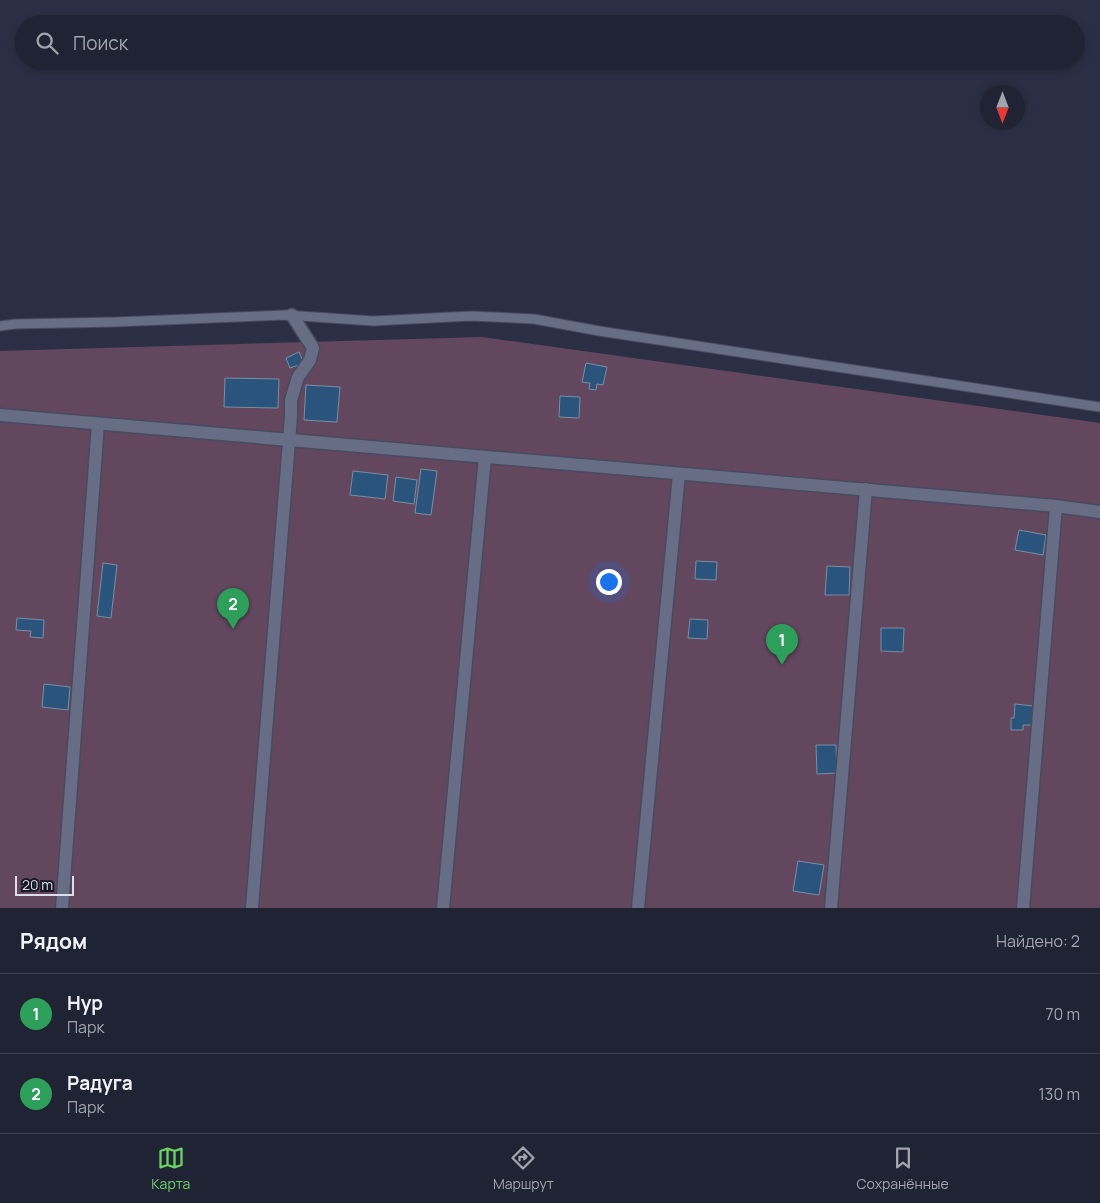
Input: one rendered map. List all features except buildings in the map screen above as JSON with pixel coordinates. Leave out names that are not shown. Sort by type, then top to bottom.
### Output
[{"type":"street","points":[[252,908],[291,400],[298,377],[310,360],[313,348],[292,315]]},
{"type":"street","points":[[0,414],[98,424],[866,489],[1056,506],[1100,512]]},
{"type":"street","points":[[62,908],[98,424]]},
{"type":"street","points":[[443,908],[485,457]]},
{"type":"street","points":[[638,908],[679,474]]},
{"type":"street","points":[[831,908],[866,489]]},
{"type":"street","points":[[1023,908],[1056,506]]},
{"type":"lane","points":[[0,326],[292,315],[373,321],[471,316],[534,319],[618,334],[1100,407]]},
{"type":"shaded area","points":[[482,337],[1100,423],[1100,908],[0,908],[0,351]]},
{"type":"place","name":"Радуга","points":[[233,629]]},
{"type":"place","name":"Нур","points":[[782,665]]}]
